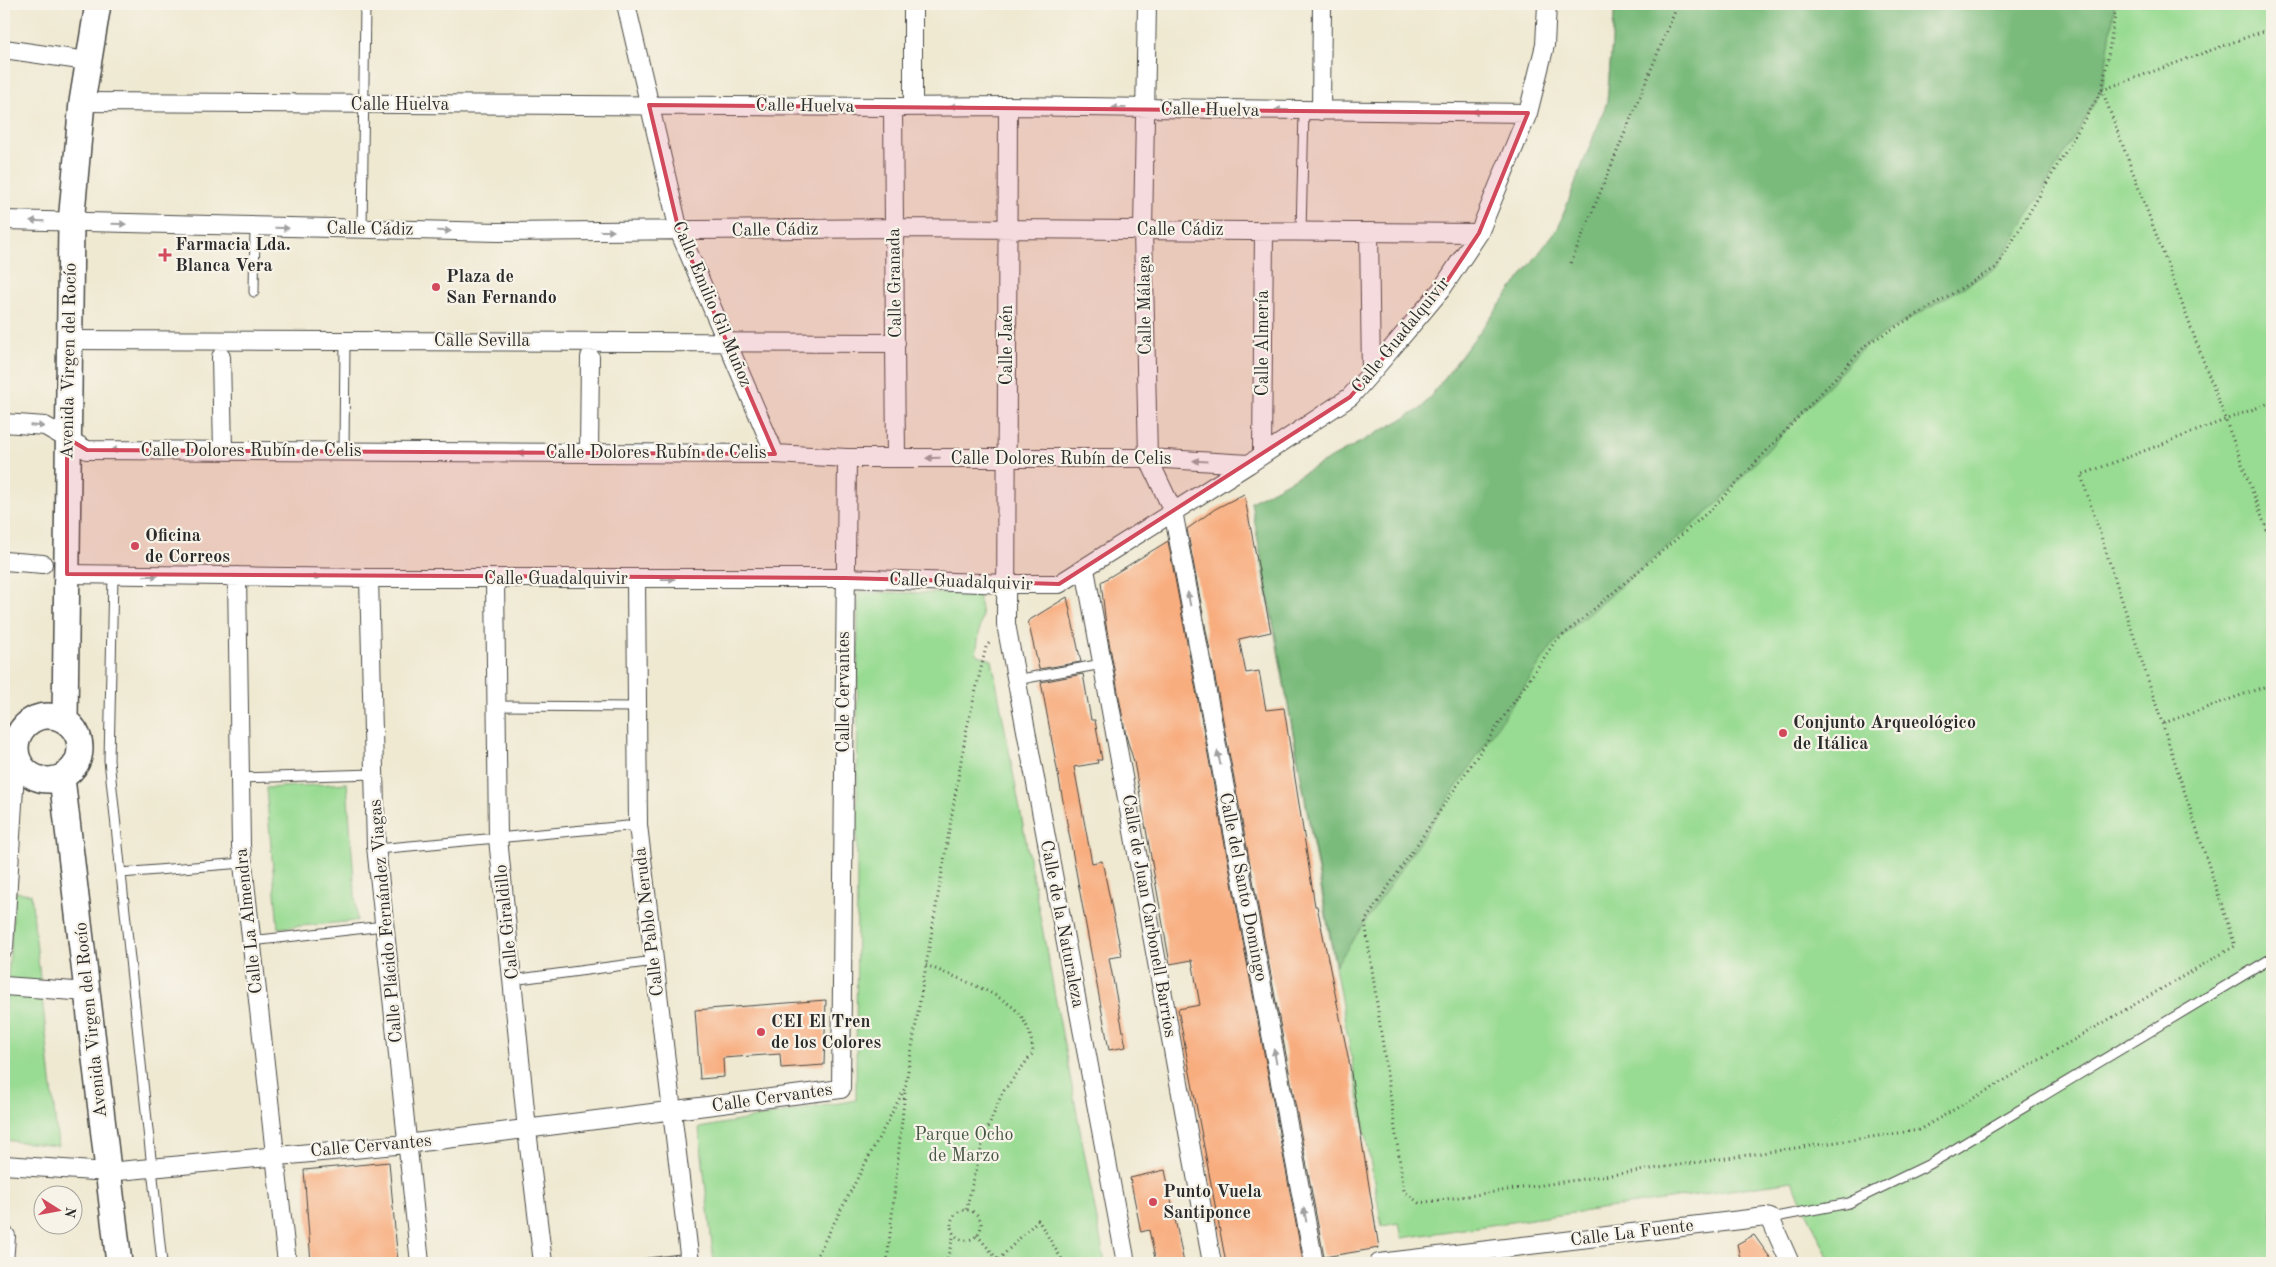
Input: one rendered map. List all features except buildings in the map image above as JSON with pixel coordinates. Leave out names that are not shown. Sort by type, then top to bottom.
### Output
[{"type":"street","name":"Avenida Virgen del Rocío","points":[[64,720],[71,223],[87,61],[98,4]]},
{"type":"street","name":"Calle Emilio Gil Muñoz","points":[[626,4],[679,231],[775,454]]},
{"type":"street","points":[[913,4],[913,107]]},
{"type":"street","name":"Calle Málaga","points":[[1147,4],[1143,230],[1148,458],[1173,510]]},
{"type":"street","points":[[1312,111],[1322,4]]},
{"type":"street","name":"Calle Guadalquivir","points":[[67,574],[113,576],[636,580],[845,578],[1059,584],[1085,569],[1173,510],[1256,460],[1350,397],[1441,290],[1479,234],[1528,113],[1546,44],[1547,4]]},
{"type":"street","points":[[4,49],[87,61]]},
{"type":"street","name":"Calle Huelva","points":[[82,102],[364,105],[1008,106],[1528,113]]},
{"type":"street","name":"Calle Jaén","points":[[1007,584],[1006,231],[1008,106]]},
{"type":"street","name":"Calle Granada","points":[[893,107],[896,458]]},
{"type":"street","name":"Calle Cádiz","points":[[4,220],[498,232],[894,228],[1006,231],[1301,231],[1479,234]]},
{"type":"street","name":"Calle Almería","points":[[1256,460],[1264,231]]},
{"type":"street","points":[[1369,232],[1371,373]]},
{"type":"street","name":"Calle Sevilla","points":[[69,340],[896,343]]},
{"type":"street","points":[[221,357],[223,451]]},
{"type":"street","points":[[589,453],[590,357]]},
{"type":"street","name":"Calle Dolores Rubín de Celis","points":[[4,423],[46,426],[87,450],[775,454],[847,458],[1007,457],[1256,460]]},
{"type":"street","name":"Calle Cervantes","points":[[4,1165],[108,1172],[406,1144],[672,1112],[841,1089],[847,458]]},
{"type":"street","name":"Calle del Santo Domingo","points":[[1173,510],[1314,1263]]},
{"type":"street","points":[[4,561],[43,564]]},
{"type":"street","name":"Calle de Juan Carbonell Barrios","points":[[1085,569],[1212,1263]]},
{"type":"street","name":"Calle La Almendra","points":[[237,576],[242,863],[288,1263]]},
{"type":"street","name":"Calle Plácido Fernández Viagas","points":[[369,578],[376,849],[420,1263]]},
{"type":"street","name":"Calle Giraldillo","points":[[495,578],[498,838],[527,1130],[543,1263]]},
{"type":"street","name":"Calle Pablo Neruda","points":[[636,580],[638,825],[690,1261]]},
{"type":"street","name":"Calle de la Naturaleza","points":[[1007,584],[1006,624],[1126,1263]]},
{"type":"street","points":[[4,948],[12,748],[26,725],[35,719],[45,716],[55,716],[64,720],[78,735],[81,745],[77,764],[62,778],[51,781],[40,780],[29,775],[21,766],[12,748]]},
{"type":"street","name":"Avenida Virgen del Rocío","points":[[62,778],[119,1263]]},
{"type":"street","points":[[4,986],[88,992]]},
{"type":"street","points":[[1768,1217],[1790,1263]]},
{"type":"street","name":"Calle La Fuente","points":[[1379,1263],[1768,1217]]},
{"type":"street","points":[[4,1236],[6,1236],[4,1263]]},
{"type":"lane","points":[[362,229],[364,4]]},
{"type":"lane","points":[[1301,231],[1312,111]]},
{"type":"lane","points":[[254,292],[255,227]]},
{"type":"lane","points":[[344,451],[345,341]]},
{"type":"lane","points":[[113,576],[109,760],[162,1263]]},
{"type":"lane","points":[[1016,680],[1102,664]]},
{"type":"lane","points":[[497,706],[637,707]]},
{"type":"lane","points":[[240,778],[374,774]]},
{"type":"lane","points":[[376,849],[638,825]]},
{"type":"lane","points":[[121,873],[242,863]]},
{"type":"lane","points":[[251,941],[384,926]]},
{"type":"lane","points":[[1768,1217],[1849,1203],[1930,1164],[2272,958]]},
{"type":"lane","points":[[512,980],[654,962]]},
{"type":"lane","points":[[648,1263],[690,1261]]},
{"type":"path","points":[[1571,263],[1678,4]]},
{"type":"path","points":[[2117,4],[2102,90],[1997,267],[1867,344],[1714,507],[1554,643],[1365,921],[1404,1191],[1419,1203],[1919,1130],[2236,946],[2081,475],[2272,402]]},
{"type":"path","points":[[2102,90],[2272,28]]},
{"type":"path","points":[[2102,90],[2272,544]]},
{"type":"path","points":[[887,1263],[905,1088],[966,732],[986,647],[1006,624]]},
{"type":"path","points":[[2164,723],[2272,684]]},
{"type":"path","points":[[926,965],[1002,999],[1020,1015],[1031,1035],[1033,1052],[1002,1093],[983,1141],[966,1210]]},
{"type":"path","points":[[813,1263],[905,1088]]},
{"type":"path","points":[[966,1210],[975,1213],[981,1220],[980,1231],[973,1239],[963,1240],[951,1230],[952,1220],[958,1212],[966,1210]]},
{"type":"path","points":[[977,1236],[997,1262],[1038,1220],[1064,1263]]},
{"type":"path","points":[[946,1263],[954,1234]]},
{"type":"highlighted area","points":[[649,105],[1528,113],[1479,233],[1441,290],[1350,397],[1059,584],[845,578],[67,574],[67,438],[87,450],[775,454],[679,231]]},
{"type":"green space","name":"Conjunto Arqueológico de Itálica","points":[[1615,4],[2272,4],[2272,1263],[1831,1263],[1792,1181],[1402,1238],[1399,1223],[1382,1226],[1251,502],[1421,409],[1558,228],[1607,102]]},
{"type":"green space","points":[[1615,4],[2115,4],[2102,90],[1997,267],[1867,344],[1714,507],[1554,643],[1336,965],[1251,502],[1421,409],[1558,228],[1607,102]]},
{"type":"green space","name":"Parque Ocho de Marzo","points":[[858,592],[978,594],[982,615],[976,654],[992,660],[1105,1263],[714,1263],[699,1128],[856,1100]]},
{"type":"green space","points":[[347,783],[357,921],[278,928],[266,788]]},
{"type":"green space","points":[[15,892],[31,894],[58,1146],[4,1140],[4,1023]]},
{"type":"place","name":"Farmacia Lda. Blanca Vera","points":[[165,255]]},
{"type":"place","name":"Plaza de San Fernando","points":[[436,287]]},
{"type":"place","name":"Oficina de Correos","points":[[135,546]]},
{"type":"place","name":"Conjunto Arqueológico de Itálica","points":[[1783,733]]},
{"type":"place","name":"CEI El Tren de los Colores","points":[[761,1032]]},
{"type":"place","name":"Punto Vuela Santiponce","points":[[1153,1202]]}]
